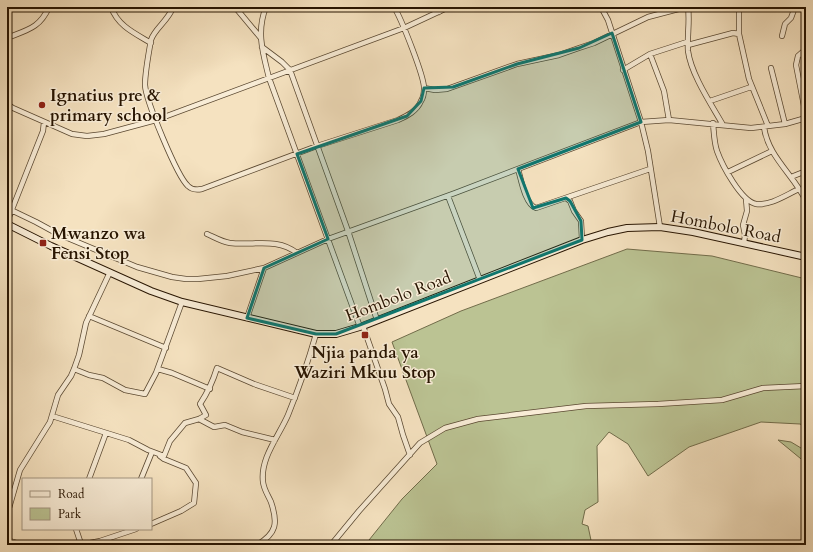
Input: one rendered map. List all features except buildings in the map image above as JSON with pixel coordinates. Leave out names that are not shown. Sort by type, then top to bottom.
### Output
[{"type":"street","points":[[7,38],[28,30],[38,24],[45,17],[49,7]]},
{"type":"street","points":[[111,7],[113,14],[121,25],[151,43]]},
{"type":"street","points":[[173,7],[167,19],[154,33],[152,38],[145,85],[156,120],[177,169],[183,181],[189,188],[194,189],[202,189],[317,146],[407,116],[416,109],[421,101],[424,88],[404,28],[394,7]]},
{"type":"street","points":[[235,7],[261,38]]},
{"type":"street","points":[[266,7],[260,25],[262,47],[269,78],[328,239],[362,326],[389,404],[398,418],[410,455]]},
{"type":"street","points":[[431,7],[439,12]]},
{"type":"street","points":[[7,104],[72,134],[87,136],[104,134],[156,120],[404,28],[449,7]]},
{"type":"street","points":[[601,7],[608,20],[641,122],[648,151],[660,227]]},
{"type":"street","points":[[660,13],[661,7]]},
{"type":"street","points":[[424,88],[441,90],[517,64],[559,55],[594,43],[612,33],[648,17],[687,7],[688,44],[694,72],[722,125]]},
{"type":"street","points":[[739,7],[739,34],[751,87],[766,127],[766,138],[772,151],[799,188],[806,201]]},
{"type":"street","points":[[782,36],[785,24],[791,18],[795,7]]},
{"type":"street","points":[[623,70],[650,54],[733,33],[739,34]]},
{"type":"street","points":[[262,47],[290,70],[348,231],[377,320]]},
{"type":"street","points":[[11,210],[58,234],[137,267],[172,277],[192,279],[227,276],[264,268],[348,231],[448,196],[641,122],[669,120],[713,123],[736,127],[766,127],[785,124],[806,117],[796,65],[798,56],[806,49]]},
{"type":"street","points":[[650,54],[664,91],[669,120]]},
{"type":"street","points":[[771,68],[785,124]]},
{"type":"street","points":[[710,101],[751,87]]},
{"type":"street","points":[[7,223],[43,131],[44,122]]},
{"type":"street","points":[[713,123],[718,151],[739,192],[746,199],[755,204],[766,204],[799,188]]},
{"type":"street","points":[[728,172],[772,151]]},
{"type":"street","points":[[518,169],[526,195],[533,207],[542,206],[650,169]]},
{"type":"street","points":[[791,177],[806,171]]},
{"type":"street","points":[[448,196],[480,280]]},
{"type":"street","points":[[566,198],[570,201],[574,211],[581,221],[582,240]]},
{"type":"street","points":[[744,243],[746,235],[743,225],[747,211],[746,199]]},
{"type":"street","name":"Hombolo Road","points":[[7,223],[51,246],[151,291],[182,302],[316,334],[336,334],[362,326],[582,240],[627,228],[660,227],[693,232],[806,258]]},
{"type":"street","points":[[207,234],[224,242],[264,242],[276,244],[297,253]]},
{"type":"street","points":[[247,318],[264,268]]},
{"type":"street","points":[[7,515],[20,470],[52,416],[58,395],[74,369],[79,355],[86,324],[110,272]]},
{"type":"street","points":[[74,369],[89,375],[103,378],[125,390],[145,394],[158,370],[182,302]]},
{"type":"street","points":[[89,316],[166,348]]},
{"type":"street","points":[[257,545],[270,537],[275,528],[275,520],[271,503],[264,490],[262,474],[263,467],[295,398],[310,357],[316,334]]},
{"type":"street","points":[[158,455],[165,455],[170,441],[185,423],[199,419],[206,415],[200,404],[210,389],[217,368],[254,384],[295,398]]},
{"type":"street","points":[[158,370],[210,389]]},
{"type":"street","points":[[331,545],[420,442],[445,428],[478,419],[586,406],[658,404],[715,400],[763,388],[806,386]]},
{"type":"street","points":[[52,416],[129,440],[164,459],[186,468],[196,484],[194,503],[181,511],[152,524]]},
{"type":"street","points":[[199,419],[214,427],[225,425],[242,432],[275,440]]},
{"type":"street","points":[[89,478],[106,433]]},
{"type":"street","points":[[141,478],[152,452]]},
{"type":"street","points":[[76,530],[81,545],[108,538],[128,530]]},
{"type":"street","points":[[108,538],[110,545]]},
{"type":"street","points":[[7,540],[23,545]]},
{"type":"highlighted area","points":[[612,33],[641,122],[518,169],[533,208],[566,198],[570,201],[581,221],[582,240],[336,334],[316,334],[247,318],[264,268],[328,239],[297,154],[407,116],[421,101],[424,88],[453,87],[517,64],[579,48]]},
{"type":"green space","points":[[627,249],[712,256],[806,279],[806,427],[800,424],[761,422],[689,447],[648,476],[628,444],[609,432],[597,446],[598,502],[585,510],[582,524],[588,526],[592,545],[365,545],[402,499],[437,464],[392,342],[461,311]]},
{"type":"green space","points":[[778,440],[791,442],[806,451],[806,463]]},
{"type":"place","name":"Ignatius pre & primary school","points":[[42,105]]},
{"type":"place","name":"Mwanzo wa Fensi Stop","points":[[43,243]]},
{"type":"place","name":"Njia panda ya Waziri Mkuu Stop","points":[[365,335]]}]
